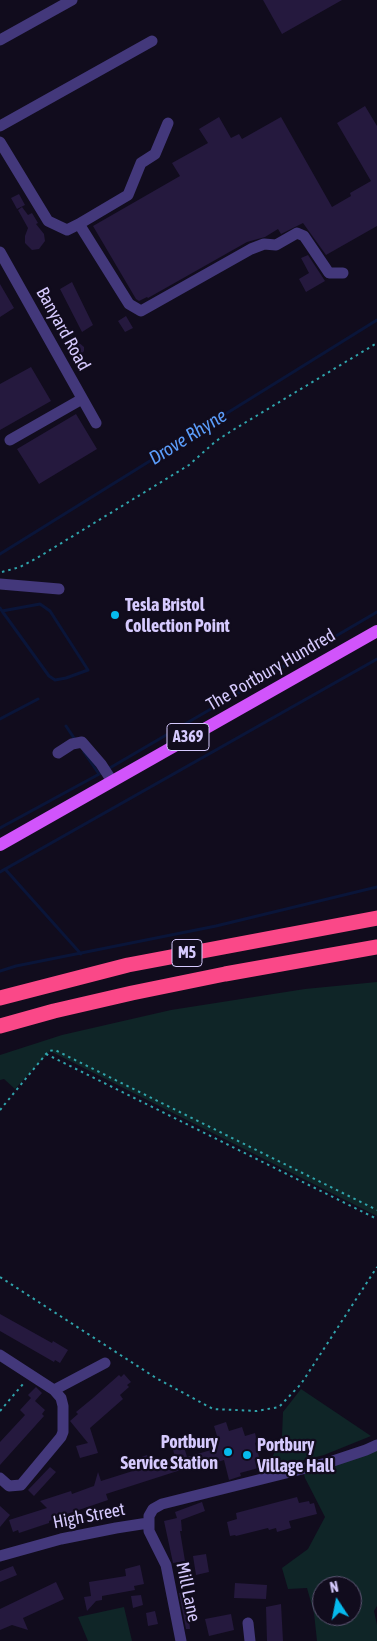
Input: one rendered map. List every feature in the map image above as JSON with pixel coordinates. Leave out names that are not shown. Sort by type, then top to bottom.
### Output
[{"type":"highway","name":"M5","points":[[0,998],[137,963],[377,918]]},
{"type":"highway","name":"M5","points":[[0,1026],[132,993],[225,974],[377,947]]},
{"type":"highway","name":"M5","points":[[305,960],[377,954]]},
{"type":"main road","name":"The Portbury Hundred","points":[[0,844],[377,630]]},
{"type":"street","points":[[0,40],[72,0]]},
{"type":"street","points":[[0,126],[152,41]]},
{"type":"street","points":[[0,142],[48,221],[67,230],[128,195],[141,163],[155,154],[168,123]]},
{"type":"street","points":[[79,224],[129,304],[141,311],[251,250],[264,244],[276,245],[297,233],[304,236],[329,273],[343,273]]},
{"type":"street","name":"Banyard Road","points":[[0,252],[96,424]]},
{"type":"street","points":[[10,440],[82,399]]},
{"type":"street","points":[[0,584],[59,590]]},
{"type":"street","points":[[58,753],[72,744],[82,742],[101,764],[112,781]]},
{"type":"street","points":[[0,1355],[54,1390],[61,1398],[63,1406],[63,1432],[61,1437],[21,1485],[10,1486],[0,1478]]},
{"type":"street","points":[[54,1390],[105,1363]]},
{"type":"street","name":"High Street","points":[[0,1556],[61,1539],[148,1523],[148,1516],[153,1509],[162,1504],[330,1462],[377,1445]]},
{"type":"street","name":"Mill Lane","points":[[148,1523],[152,1539],[166,1565],[181,1641]]},
{"type":"street","points":[[248,1624],[250,1641]]},
{"type":"path","points":[[0,573],[20,567],[37,558],[188,466],[233,430],[377,343]]},
{"type":"path","points":[[0,1110],[46,1054],[49,1051],[55,1050],[377,1210]]},
{"type":"path","points":[[46,1054],[377,1219]]},
{"type":"path","points":[[0,1278],[156,1378],[213,1409],[257,1411],[279,1407],[301,1384],[377,1267]]},
{"type":"path","points":[[0,1411],[30,1376]]},
{"type":"green space","points":[[377,982],[377,1216],[50,1051],[15,1089],[4,1079],[0,1080],[0,1055],[62,1035],[171,1010],[305,989]]},
{"type":"green space","points":[[301,1389],[371,1436],[324,1455],[272,1468],[271,1460],[282,1436],[283,1412]]},
{"type":"green space","points":[[377,1449],[377,1606],[374,1611],[377,1625],[377,1641],[317,1641],[315,1626],[362,1626],[362,1576],[312,1576],[312,1606],[307,1588],[288,1589],[282,1568],[308,1549],[325,1517],[304,1474]]},
{"type":"green space","points":[[124,1607],[132,1641],[88,1641],[78,1617]]},
{"type":"building","points":[[263,0],[342,0],[282,34]]},
{"type":"building","points":[[365,106],[377,126],[377,226],[326,255],[303,223],[281,234],[278,229],[265,237],[247,242],[148,298],[139,301],[136,299],[93,226],[180,176],[172,163],[208,143],[199,129],[219,117],[231,138],[239,134],[242,139],[281,117],[332,207],[351,196],[350,193],[371,181],[337,123]]},
{"type":"building","points":[[19,194],[25,205],[17,209],[11,198]]},
{"type":"building","points":[[22,207],[28,215],[32,213],[38,223],[36,224],[44,234],[45,241],[39,249],[32,250],[25,243],[28,228],[18,210]]},
{"type":"building","points":[[308,255],[325,281],[306,292],[299,279],[309,273],[301,258]]},
{"type":"building","points":[[72,282],[93,325],[82,332],[60,289]]},
{"type":"building","points":[[0,284],[14,308],[0,317]]},
{"type":"building","points":[[126,316],[133,328],[125,332],[118,321]]},
{"type":"building","points":[[71,336],[84,347],[84,351],[80,355],[73,353]]},
{"type":"building","points":[[31,367],[51,401],[0,430],[0,384]]},
{"type":"building","points":[[76,414],[97,449],[39,484],[17,449]]},
{"type":"building","points":[[0,1314],[68,1350],[60,1363],[55,1360],[54,1362],[0,1331]]},
{"type":"building","points":[[124,1374],[131,1382],[127,1385],[129,1387],[120,1395],[123,1399],[90,1428],[98,1453],[80,1458],[76,1446],[88,1443],[70,1421],[78,1414],[76,1412],[119,1375],[121,1377]]},
{"type":"building","points":[[36,1387],[42,1393],[35,1401],[45,1410],[42,1414],[44,1416],[0,1465],[0,1442],[25,1415],[20,1410],[31,1398],[28,1395]]},
{"type":"building","points":[[226,1422],[229,1431],[242,1427],[245,1436],[255,1433],[257,1442],[255,1443],[262,1467],[240,1473],[241,1476],[229,1480],[224,1460],[191,1470],[190,1467],[106,1494],[108,1500],[49,1521],[49,1523],[19,1533],[18,1530],[13,1532],[9,1520],[47,1508],[40,1501],[71,1491],[72,1494],[94,1486],[98,1472],[101,1481],[136,1470],[135,1459],[147,1455],[150,1464],[175,1457],[172,1446],[183,1443],[187,1457],[211,1450],[210,1438],[217,1436],[214,1426]]},
{"type":"building","points":[[50,1467],[56,1472],[34,1496],[28,1490]]},
{"type":"building","points":[[297,1497],[299,1503],[309,1501],[310,1504],[314,1503],[317,1514],[289,1521],[291,1528],[277,1532],[276,1528],[269,1530],[268,1528],[230,1536],[227,1522],[237,1519],[236,1513]]},
{"type":"building","points":[[202,1502],[205,1511],[181,1520],[182,1531],[180,1531],[185,1561],[173,1563],[164,1521],[177,1518],[175,1512]]},
{"type":"building","points":[[0,1506],[10,1515],[0,1527]]},
{"type":"building","points":[[206,1554],[209,1572],[196,1575],[193,1556]]},
{"type":"building","points":[[140,1565],[144,1584],[134,1586],[135,1590],[102,1596],[102,1600],[96,1601],[87,1611],[84,1597],[91,1596],[89,1582],[126,1576],[125,1569]]},
{"type":"building","points":[[13,1566],[17,1575],[0,1582],[0,1571]]},
{"type":"building","points":[[56,1582],[64,1599],[23,1618],[28,1630],[12,1625],[0,1630],[0,1609]]},
{"type":"building","points":[[235,1583],[267,1585],[266,1599],[234,1598]]},
{"type":"building","points":[[179,1593],[186,1593],[190,1629],[186,1629]]},
{"type":"building","points":[[141,1595],[143,1605],[133,1608],[131,1596]]},
{"type":"building","points":[[281,1604],[283,1641],[267,1641],[266,1607]]},
{"type":"building","points":[[155,1611],[158,1624],[148,1626],[146,1613]]},
{"type":"building","points":[[231,1614],[234,1630],[209,1636],[205,1619]]},
{"type":"waterway","name":"Drove Rhyne","points":[[0,554],[377,320]]},
{"type":"waterway","points":[[0,608],[2,611],[49,676],[55,680],[88,670],[50,611],[40,604],[2,611]]},
{"type":"waterway","points":[[108,769],[377,612]]},
{"type":"waterway","points":[[0,872],[377,659]]},
{"type":"waterway","points":[[0,719],[38,699]]},
{"type":"waterway","points":[[66,726],[76,741]]},
{"type":"waterway","points":[[84,752],[99,774]]},
{"type":"waterway","points":[[0,828],[103,772]]},
{"type":"waterway","points":[[5,869],[81,954]]},
{"type":"waterway","points":[[0,971],[16,966],[216,926],[377,887]]},
{"type":"place","name":"Tesla Bristol Collection Point","points":[[115,615]]},
{"type":"place","name":"Portbury Service Station","points":[[228,1452]]},
{"type":"place","name":"Portbury Village Hall","points":[[247,1455]]}]
